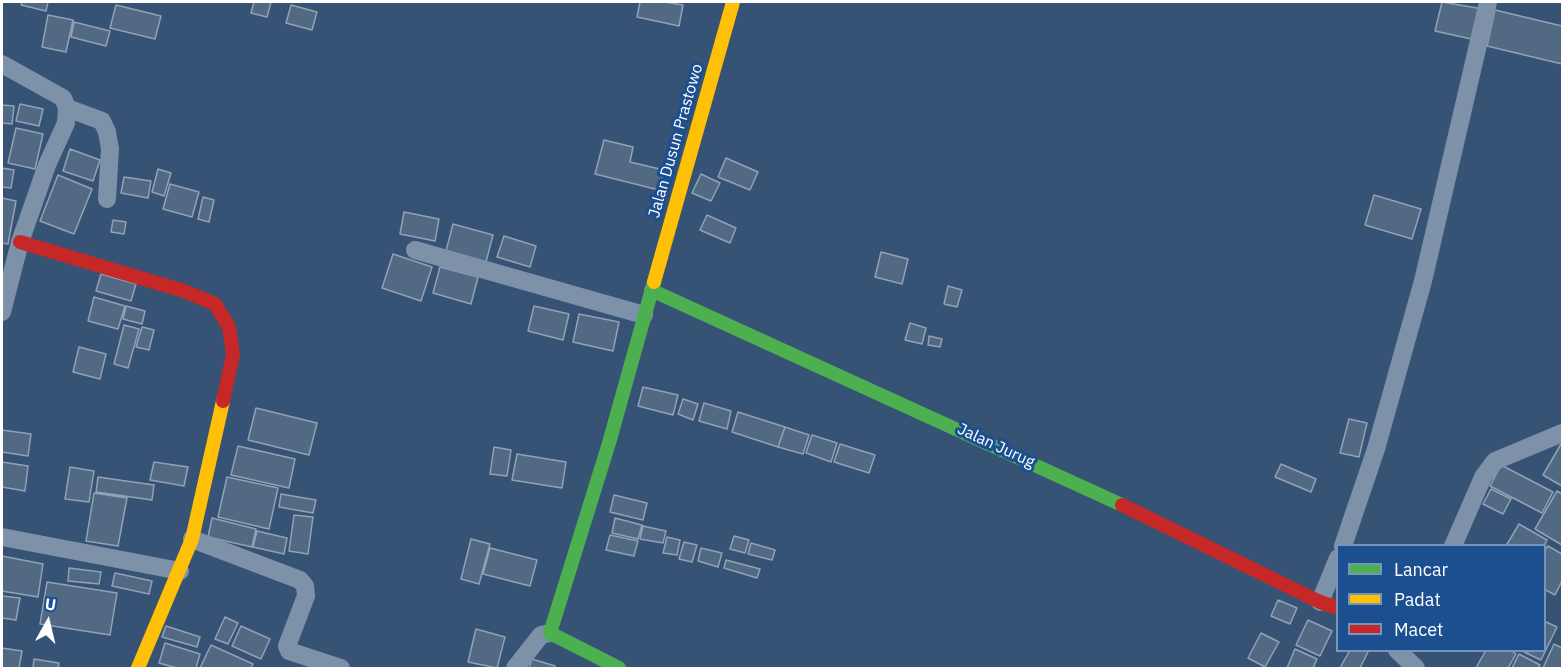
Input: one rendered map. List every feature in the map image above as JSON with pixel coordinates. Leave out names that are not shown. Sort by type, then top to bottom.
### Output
[{"type":"street","name":"Jalan Dusun Prastowo","points":[[550,633],[609,443],[733,2]]},
{"type":"street","points":[[1344,544],[1376,449],[1412,326],[1488,2]]},
{"type":"street","points":[[2,64],[63,98],[68,108],[66,123],[47,165],[5,279],[2,312]]},
{"type":"street","points":[[68,108],[102,121],[107,132],[110,149],[107,198]]},
{"type":"street","points":[[20,242],[184,291],[215,304],[229,327],[233,355],[192,539],[138,669]]},
{"type":"street","points":[[415,249],[644,315]]},
{"type":"street","name":"Jalan Jurug","points":[[651,290],[1088,488],[1320,602],[1336,607]]},
{"type":"street","points":[[1453,544],[1483,477],[1495,461],[1563,433]]},
{"type":"street","points":[[2,537],[180,571]]},
{"type":"street","points":[[192,539],[300,580],[305,586],[306,596],[287,646],[288,651],[341,669]]},
{"type":"street","points":[[1320,602],[1336,563]]},
{"type":"street","points":[[515,669],[542,634],[550,633],[619,669]]},
{"type":"street","points":[[1401,652],[1416,669]]},
{"type":"building","points":[[22,2],[48,2],[46,11],[21,5]]},
{"type":"building","points":[[254,2],[271,2],[267,17],[251,13]]},
{"type":"building","points":[[640,2],[683,5],[679,26],[637,17]]},
{"type":"building","points":[[1442,2],[1483,9],[1476,40],[1435,31]]},
{"type":"building","points":[[116,5],[161,16],[155,39],[110,28]]},
{"type":"building","points":[[291,5],[317,12],[312,30],[286,23]]},
{"type":"building","points":[[1495,10],[1562,26],[1562,64],[1487,46]]},
{"type":"building","points":[[48,15],[73,20],[66,52],[42,47]]},
{"type":"building","points":[[74,22],[110,31],[106,46],[71,37]]},
{"type":"building","points":[[20,104],[43,109],[39,126],[16,121]]},
{"type":"building","points":[[2,105],[14,106],[12,124],[2,123]]},
{"type":"building","points":[[16,128],[43,134],[35,169],[8,163]]},
{"type":"building","points":[[604,140],[633,147],[630,162],[664,170],[659,190],[595,174]]},
{"type":"building","points":[[70,149],[100,160],[93,181],[63,171]]},
{"type":"building","points":[[726,158],[758,172],[750,190],[718,177]]},
{"type":"building","points":[[2,168],[14,170],[11,188],[2,187]]},
{"type":"building","points":[[158,169],[171,173],[164,196],[152,192]]},
{"type":"building","points":[[701,174],[720,183],[711,201],[692,193]]},
{"type":"building","points":[[58,175],[92,189],[74,234],[40,221]]},
{"type":"building","points":[[124,177],[151,181],[148,198],[121,193]]},
{"type":"building","points":[[170,184],[199,192],[192,217],[163,209]]},
{"type":"building","points":[[1374,195],[1421,209],[1412,239],[1365,225]]},
{"type":"building","points":[[203,197],[214,200],[209,222],[198,219]]},
{"type":"building","points":[[2,198],[16,201],[8,244],[2,243]]},
{"type":"building","points":[[404,212],[439,219],[435,241],[400,234]]},
{"type":"building","points":[[707,215],[736,228],[730,243],[700,230]]},
{"type":"building","points":[[113,220],[126,222],[124,234],[111,232]]},
{"type":"building","points":[[453,224],[493,235],[486,262],[446,251]]},
{"type":"building","points":[[504,236],[536,246],[530,267],[497,257]]},
{"type":"building","points":[[881,252],[908,259],[902,284],[875,277]]},
{"type":"building","points":[[393,254],[432,267],[421,301],[382,288]]},
{"type":"building","points":[[440,267],[478,277],[471,304],[433,293]]},
{"type":"building","points":[[101,274],[136,284],[131,301],[96,291]]},
{"type":"building","points":[[948,286],[962,290],[957,307],[944,304]]},
{"type":"building","points":[[94,297],[125,306],[118,329],[88,321]]},
{"type":"building","points":[[126,306],[145,311],[142,324],[123,319]]},
{"type":"building","points":[[534,306],[569,314],[563,340],[528,331]]},
{"type":"building","points":[[579,314],[619,322],[613,351],[573,342]]},
{"type":"building","points":[[910,323],[926,328],[922,344],[905,340]]},
{"type":"building","points":[[124,325],[139,329],[128,368],[114,364]]},
{"type":"building","points":[[142,327],[154,330],[149,350],[136,347]]},
{"type":"building","points":[[929,336],[942,339],[940,347],[928,345]]},
{"type":"building","points":[[79,347],[106,354],[100,379],[73,372]]},
{"type":"building","points":[[643,387],[678,395],[673,415],[638,406]]},
{"type":"building","points":[[683,399],[698,404],[693,420],[678,414]]},
{"type":"building","points":[[704,403],[731,411],[727,429],[699,421]]},
{"type":"building","points":[[256,408],[317,423],[309,455],[248,440]]},
{"type":"building","points":[[738,412],[785,427],[778,447],[732,432]]},
{"type":"building","points":[[1349,419],[1367,423],[1359,457],[1340,453]]},
{"type":"building","points":[[785,427],[809,435],[803,454],[778,447]]},
{"type":"building","points":[[2,430],[31,434],[28,456],[2,452]]},
{"type":"building","points":[[812,435],[837,443],[831,462],[806,453]]},
{"type":"building","points":[[840,444],[875,455],[869,473],[834,462]]},
{"type":"building","points":[[1562,445],[1562,486],[1543,475]]},
{"type":"building","points":[[238,446],[295,459],[289,488],[231,475]]},
{"type":"building","points":[[494,447],[511,450],[507,476],[490,474]]},
{"type":"building","points":[[517,454],[566,462],[562,488],[512,480]]},
{"type":"building","points":[[2,462],[28,466],[25,491],[2,487]]},
{"type":"building","points":[[154,462],[188,467],[184,486],[150,480]]},
{"type":"building","points":[[1281,464],[1316,479],[1311,492],[1275,477]]},
{"type":"building","points":[[1501,465],[1553,492],[1542,513],[1490,486]]},
{"type":"building","points":[[70,467],[94,471],[89,502],[65,499]]},
{"type":"building","points":[[98,477],[154,485],[152,500],[96,492]]},
{"type":"building","points":[[227,477],[278,488],[269,529],[218,517]]},
{"type":"building","points":[[1491,489],[1511,499],[1503,514],[1483,504]]},
{"type":"building","points":[[1557,491],[1562,494],[1562,545],[1535,529]]},
{"type":"building","points":[[94,493],[127,498],[118,546],[86,541]]},
{"type":"building","points":[[281,494],[316,500],[313,513],[279,507]]},
{"type":"building","points":[[614,495],[647,503],[643,520],[610,512]]},
{"type":"building","points":[[294,515],[313,517],[308,554],[289,551]]},
{"type":"building","points":[[212,518],[256,529],[252,547],[208,537]]},
{"type":"building","points":[[615,518],[642,525],[638,539],[612,533]]},
{"type":"building","points":[[1519,524],[1547,540],[1545,544],[1507,544]]},
{"type":"building","points":[[643,526],[666,531],[663,543],[640,539]]},
{"type":"building","points":[[257,531],[287,538],[284,554],[253,547]]},
{"type":"building","points":[[610,535],[638,541],[634,556],[606,550]]},
{"type":"building","points":[[734,536],[749,540],[745,553],[730,549]]},
{"type":"building","points":[[667,537],[680,540],[677,555],[663,553]]},
{"type":"building","points":[[471,539],[490,544],[479,584],[461,579]]},
{"type":"building","points":[[684,542],[697,545],[692,562],[679,559]]},
{"type":"building","points":[[751,543],[775,550],[772,560],[748,554]]},
{"type":"building","points":[[1548,546],[1562,554],[1562,581],[1555,595],[1546,590],[1546,549]]},
{"type":"building","points":[[490,548],[537,560],[530,586],[483,574]]},
{"type":"building","points":[[701,548],[722,553],[718,567],[698,561]]},
{"type":"building","points":[[2,556],[43,564],[38,597],[2,591]]},
{"type":"building","points":[[726,560],[760,569],[757,578],[724,568]]},
{"type":"building","points":[[69,568],[101,572],[99,584],[68,581]]},
{"type":"building","points":[[115,573],[152,581],[149,594],[112,586]]},
{"type":"building","points":[[47,582],[117,593],[110,635],[40,624]]},
{"type":"building","points":[[2,596],[20,598],[16,620],[2,618]]},
{"type":"building","points":[[1278,600],[1297,608],[1290,624],[1271,616]]},
{"type":"building","points":[[225,617],[238,623],[228,644],[215,639]]},
{"type":"building","points":[[1308,620],[1332,631],[1320,656],[1296,645]]},
{"type":"building","points":[[1546,622],[1557,627],[1546,650]]},
{"type":"building","points":[[166,626],[200,637],[197,647],[162,637]]},
{"type":"building","points":[[241,626],[270,639],[261,659],[232,646]]},
{"type":"building","points":[[476,629],[505,637],[497,668],[468,662]]},
{"type":"building","points":[[1261,633],[1279,642],[1265,667],[1248,658]]},
{"type":"building","points":[[165,643],[200,654],[196,668],[177,668],[159,663]]},
{"type":"building","points":[[1554,644],[1562,648],[1562,668],[1543,668]]},
{"type":"building","points":[[211,645],[253,664],[251,668],[200,668]]},
{"type":"building","points":[[2,648],[22,651],[19,668],[2,668]]},
{"type":"building","points":[[1295,649],[1317,659],[1313,668],[1287,668]]},
{"type":"building","points":[[1349,652],[1368,652],[1360,668],[1340,668]]},
{"type":"building","points":[[1485,652],[1513,652],[1516,654],[1508,668],[1476,668]]},
{"type":"building","points":[[1524,652],[1545,652],[1541,660]]},
{"type":"building","points":[[1519,654],[1540,665],[1538,668],[1512,668]]},
{"type":"building","points":[[34,659],[59,663],[58,668],[33,668]]},
{"type":"building","points":[[532,659],[555,666],[554,668],[529,668]]},
{"type":"traffic: fast","points":[[619,668],[550,633],[609,443],[654,282]]},
{"type":"traffic: fast","points":[[651,290],[1122,505]]},
{"type":"traffic: slow","points":[[654,282],[733,2]]},
{"type":"traffic: slow","points":[[138,668],[192,539],[223,401]]},
{"type":"traffic: jam","points":[[20,242],[184,291],[215,304],[229,327],[233,355],[223,401]]},
{"type":"traffic: jam","points":[[1122,505],[1320,602],[1336,607]]}]
